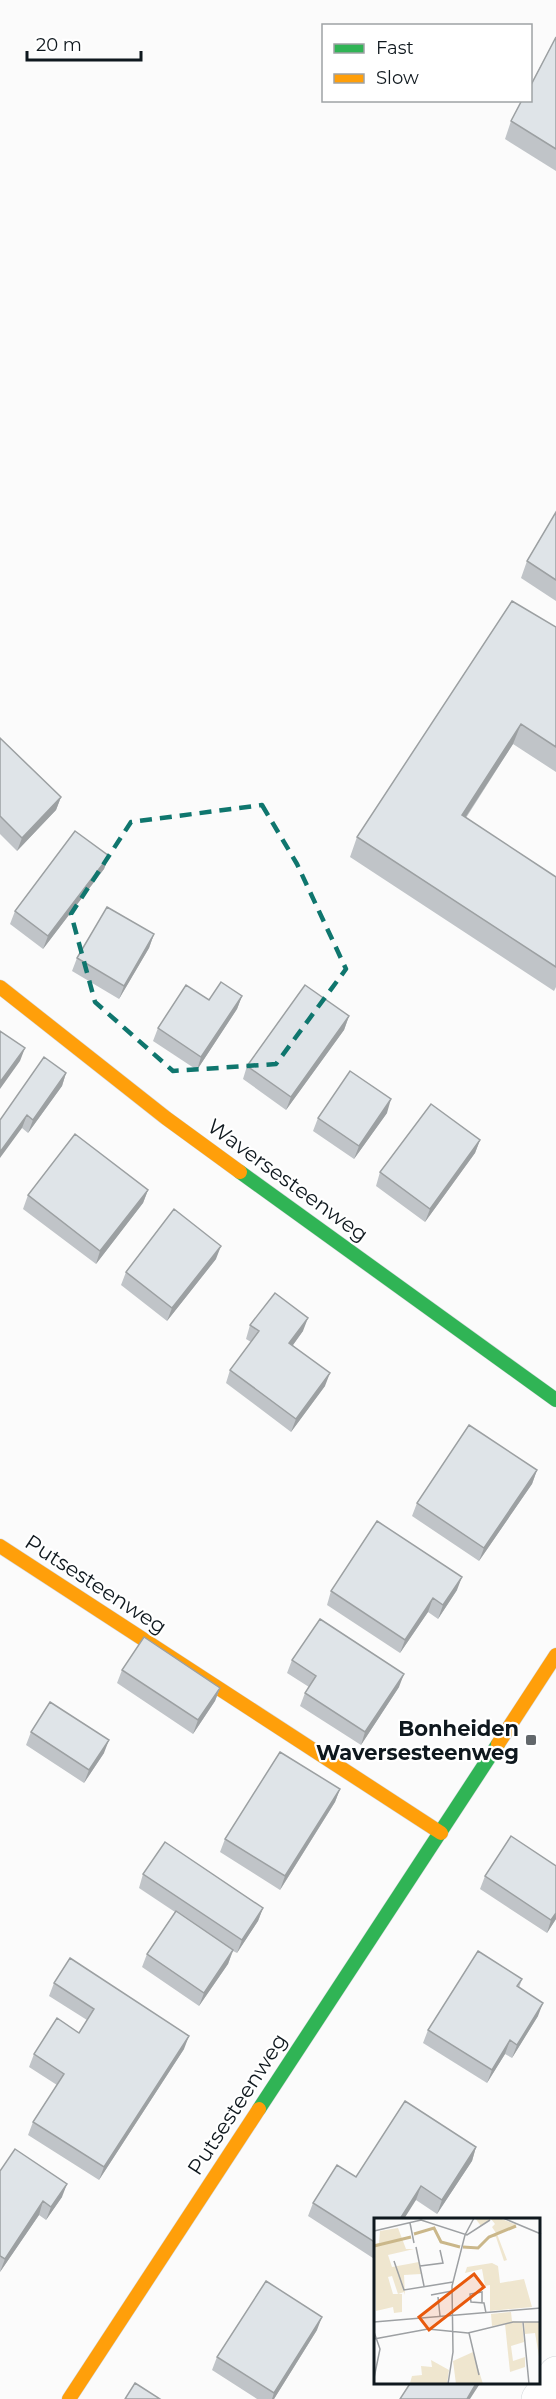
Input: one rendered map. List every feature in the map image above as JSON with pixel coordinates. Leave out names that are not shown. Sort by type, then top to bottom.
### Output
[{"type":"street","name":"Waversesteenweg","points":[[0,987],[166,1118],[556,1400]]},
{"type":"street","name":"Putsesteenweg","points":[[0,1546],[441,1833]]},
{"type":"street","name":"Putsesteenweg","points":[[69,2399],[556,1655]]},
{"type":"street","points":[[538,2399],[556,2373]]},
{"type":"highlighted area","points":[[262,805],[297,864],[346,969],[276,1064],[173,1071],[95,1002],[71,914],[131,822]]},
{"type":"building","points":[[556,37],[556,149],[511,121],[521,102],[532,102],[532,83]]},
{"type":"building","points":[[556,512],[556,580],[527,561]]},
{"type":"building","points":[[512,601],[556,627],[556,747],[521,724],[462,815],[556,877],[556,967],[357,837]]},
{"type":"building","points":[[0,738],[61,797],[22,838],[0,816]]},
{"type":"building","points":[[75,831],[109,856],[48,936],[15,911]]},
{"type":"building","points":[[107,907],[154,934],[124,986],[77,958]]},
{"type":"building","points":[[221,982],[242,996],[201,1057],[158,1028],[186,985],[209,1000]]},
{"type":"building","points":[[305,985],[349,1016],[291,1097],[247,1066]]},
{"type":"building","points":[[0,1031],[25,1048],[0,1082]]},
{"type":"building","points":[[44,1057],[66,1073],[33,1120],[27,1115],[0,1152],[0,1120]]},
{"type":"building","points":[[350,1071],[391,1099],[359,1146],[318,1118]]},
{"type":"building","points":[[431,1104],[480,1140],[430,1209],[380,1172]]},
{"type":"building","points":[[75,1134],[148,1190],[100,1251],[28,1195]]},
{"type":"building","points":[[174,1209],[221,1246],[172,1308],[126,1272]]},
{"type":"building","points":[[275,1293],[308,1318],[289,1343],[330,1373],[296,1419],[230,1370],[259,1331],[250,1325]]},
{"type":"building","points":[[469,1425],[537,1470],[484,1548],[417,1503]]},
{"type":"building","points":[[377,1521],[462,1577],[443,1605],[433,1598],[405,1640],[331,1591]]},
{"type":"building","points":[[320,1619],[404,1674],[365,1732],[305,1693],[316,1676],[292,1660]]},
{"type":"building","points":[[144,1637],[220,1688],[198,1720],[122,1670]]},
{"type":"building","points":[[50,1702],[109,1740],[89,1770],[31,1732]]},
{"type":"building","points":[[280,1752],[340,1789],[285,1876],[225,1839]]},
{"type":"building","points":[[511,1836],[556,1866],[556,1913],[551,1920],[485,1876]]},
{"type":"building","points":[[165,1842],[263,1908],[242,1940],[143,1874]]},
{"type":"building","points":[[176,1911],[233,1950],[204,1993],[147,1954]]},
{"type":"building","points":[[478,1951],[522,1979],[517,1986],[543,2003],[517,2045],[510,2040],[492,2070],[428,2030]]},
{"type":"building","points":[[70,1958],[189,2036],[104,2167],[33,2122],[64,2074],[34,2054],[57,2018],[79,2033],[94,2009],[54,1983]]},
{"type":"building","points":[[405,2101],[476,2147],[442,2200],[421,2186],[401,2218],[374,2218],[374,2242],[313,2203],[337,2165],[356,2177]]},
{"type":"building","points":[[15,2149],[67,2184],[51,2207],[43,2201],[5,2259],[0,2256],[0,2171]]},
{"type":"building","points":[[266,2281],[322,2317],[274,2393],[217,2357]]},
{"type":"building","points":[[135,2383],[160,2399],[125,2399]]},
{"type":"building","points":[[410,2384],[476,2384],[467,2399],[400,2399]]},
{"type":"traffic: fast","points":[[240,1172],[556,1400]]},
{"type":"traffic: fast","points":[[259,2109],[498,1744]]},
{"type":"traffic: slow","points":[[0,987],[166,1118],[240,1172]]},
{"type":"traffic: slow","points":[[0,1546],[441,1833]]},
{"type":"traffic: slow","points":[[498,1744],[556,1655]]},
{"type":"traffic: slow","points":[[69,2399],[259,2109]]},
{"type":"place","name":"Bonheiden Waversesteenweg","points":[[531,1740]]}]
